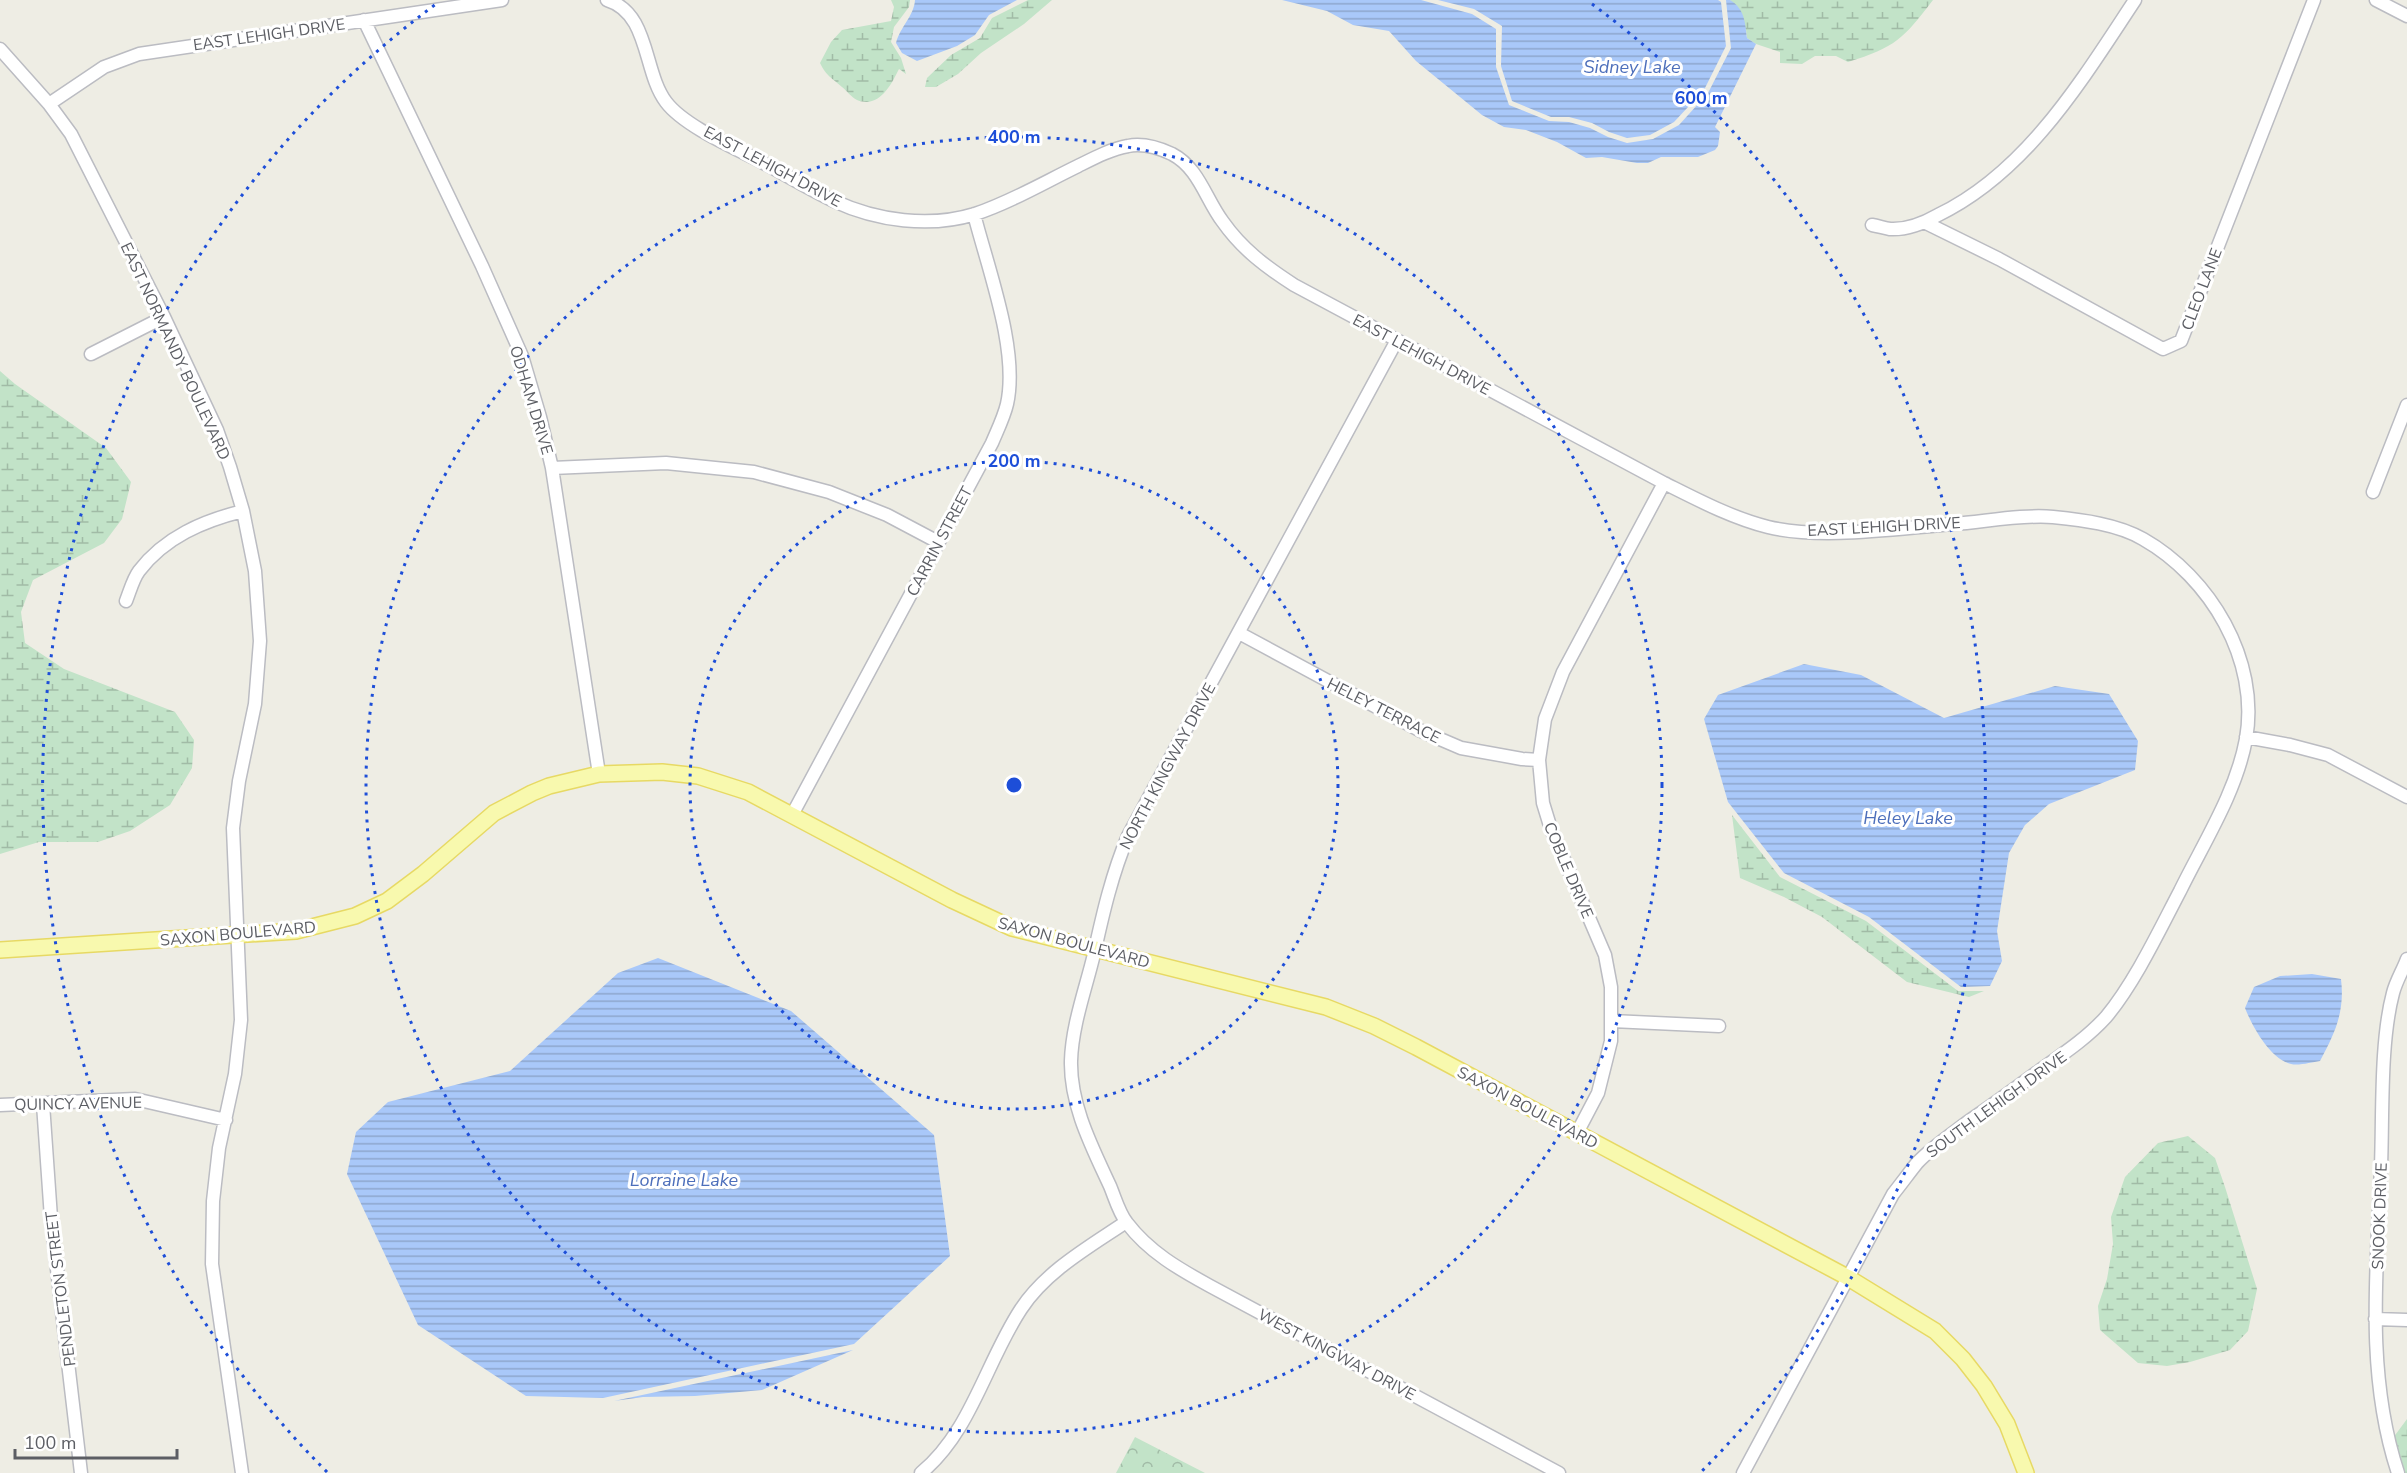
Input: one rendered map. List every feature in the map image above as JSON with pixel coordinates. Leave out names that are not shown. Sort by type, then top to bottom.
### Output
[{"type":"main road","name":"SAXON BOULEVARD","points":[[0,950],[296,931],[355,916],[387,901],[423,874],[495,812],[549,786],[599,774],[662,772],[698,776],[748,792],[992,920],[1012,928],[1326,1007],[1383,1030],[1847,1277],[1935,1331],[1963,1359],[1984,1386],[2007,1424],[2026,1473]]},
{"type":"street","name":"EAST LEHIGH DRIVE","points":[[49,104],[104,68],[139,54],[502,0]]},
{"type":"street","name":"EAST LEHIGH DRIVE","points":[[607,0],[615,2],[634,21],[643,41],[656,84],[666,103],[701,130],[835,201],[877,216],[912,221],[974,214],[1002,204],[1103,153],[1130,145],[1153,147],[1174,155],[1190,168],[1221,220],[1239,242],[1265,266],[1293,285],[1720,511],[1770,527],[1820,532],[2048,517],[2088,522],[2142,538],[2179,565],[2207,596],[2228,628],[2241,664],[2248,703],[2247,737]]},
{"type":"street","points":[[1872,225],[1891,229],[1924,222],[1965,202],[2020,154],[2062,106],[2135,0]]},
{"type":"street","name":"CLEO LANE","points":[[1924,222],[1999,259],[2163,349],[2181,341],[2314,0]]},
{"type":"street","points":[[2376,0],[2407,16]]},
{"type":"street","name":"ODHAM DRIVE","points":[[364,20],[482,266],[522,356],[552,468],[599,774]]},
{"type":"street","name":"EAST NORMANDY BOULEVARD","points":[[0,49],[49,104],[71,134],[164,317],[217,430],[243,511],[255,571],[260,641],[255,704],[239,781],[233,828],[241,1020],[226,1120],[219,1148],[213,1201],[212,1264],[242,1473]]},
{"type":"street","name":"CARRIN STREET","points":[[792,815],[992,443],[1007,406],[1010,383],[1009,349],[974,214]]},
{"type":"street","points":[[91,354],[164,317]]},
{"type":"street","name":"NORTH KINGWAY DRIVE","points":[[1126,1222],[1090,1143],[1071,1077],[1071,1058],[1077,1025],[1114,868],[1128,836],[1396,340]]},
{"type":"street","points":[[2373,492],[2407,405]]},
{"type":"street","points":[[552,468],[666,462],[754,472],[830,492],[886,515],[938,542]]},
{"type":"street","name":"COBLE DRIVE","points":[[1577,1133],[1598,1093],[1611,1041],[1611,987],[1605,955],[1551,829],[1543,803],[1539,760],[1545,719],[1563,672],[1664,483]]},
{"type":"street","points":[[126,601],[138,572],[155,554],[182,533],[200,524],[243,511]]},
{"type":"street","name":"HELEY TERRACE","points":[[1239,633],[1419,730],[1461,748],[1539,760]]},
{"type":"street","points":[[2247,737],[2328,755],[2407,797]]},
{"type":"street","name":"SOUTH LEHIGH DRIVE","points":[[1743,1473],[1893,1194],[1919,1161],[1953,1133],[2078,1043],[2106,1017],[2128,985],[2224,803],[2237,775],[2247,737]]},
{"type":"street","name":"SNOOK DRIVE","points":[[2397,1473],[2388,1443],[2378,1381],[2375,1318],[2386,1042],[2393,993],[2407,959]]},
{"type":"street","points":[[1612,1021],[1719,1026]]},
{"type":"street","name":"QUINCY AVENUE","points":[[0,1105],[135,1099],[226,1120]]},
{"type":"street","name":"PENDLETON STREET","points":[[43,1104],[51,1218],[81,1473]]},
{"type":"street","points":[[921,1473],[934,1463],[950,1444],[1021,1309],[1039,1286],[1069,1261],[1126,1222]]},
{"type":"street","name":"WEST KINGWAY DRIVE","points":[[1126,1222],[1149,1247],[1175,1266],[1559,1473]]},
{"type":"street","points":[[2375,1318],[2407,1320]]},
{"type":"green space","points":[[891,0],[910,0],[909,7],[894,27],[891,42],[901,58],[906,74],[899,69],[888,88],[878,98],[865,102],[857,100],[825,71],[820,63],[831,42],[842,30],[891,21],[894,7]]},
{"type":"green space","points":[[1028,0],[1052,0],[1024,24],[981,53],[958,74],[936,87],[925,87],[927,78],[951,55],[980,38],[992,18]]},
{"type":"green space","points":[[1730,0],[1933,0],[1906,33],[1888,46],[1848,62],[1836,56],[1815,56],[1802,64],[1780,63],[1780,52],[1756,44],[1747,38],[1746,30]]},
{"type":"green space","points":[[0,371],[106,448],[131,482],[122,519],[104,543],[33,580],[21,612],[25,643],[64,669],[175,712],[194,740],[192,768],[170,805],[130,831],[98,842],[39,842],[0,854]]},
{"type":"green space","points":[[1732,815],[1780,877],[1866,921],[1958,991],[1984,991],[1969,997],[1907,982],[1822,917],[1740,878]]},
{"type":"green space","points":[[2188,1136],[2215,1158],[2257,1289],[2248,1331],[2230,1350],[2190,1362],[2167,1366],[2138,1363],[2100,1330],[2098,1306],[2107,1279],[2113,1244],[2111,1217],[2125,1177],[2158,1143]]},
{"type":"green space","points":[[2407,1419],[2407,1473],[2404,1473],[2393,1438]]},
{"type":"green space","points":[[1135,1437],[1205,1473],[1116,1473]]},
{"type":"water","points":[[915,0],[1017,0],[989,15],[975,35],[957,46],[917,61],[902,53],[896,43]]},
{"type":"water","points":[[1282,0],[1421,0],[1472,14],[1496,29],[1496,67],[1509,105],[1549,121],[1569,122],[1627,143],[1653,139],[1679,125],[1708,93],[1731,48],[1726,0],[1730,0],[1739,8],[1746,27],[1747,38],[1756,44],[1715,127],[1720,132],[1718,146],[1715,150],[1698,157],[1661,157],[1648,163],[1637,163],[1602,157],[1586,158],[1557,142],[1526,130],[1504,127],[1482,115],[1416,61],[1389,31],[1353,25],[1327,11]]},
{"type":"water","name":"Sidney Lake","points":[[1438,0],[1718,0],[1721,2],[1726,46],[1704,90],[1674,122],[1650,135],[1627,138],[1592,123],[1569,117],[1551,117],[1512,101],[1501,66],[1502,26],[1474,9]]},
{"type":"water","name":"Heley Lake","points":[[1804,664],[1861,675],[1944,718],[2055,686],[2109,694],[2138,741],[2135,770],[2049,804],[2025,825],[2009,853],[1997,931],[2002,961],[1990,986],[1961,987],[1869,917],[1784,873],[1728,802],[1704,719],[1718,695]]},
{"type":"water","name":"Lorraine Lake","points":[[658,958],[791,1011],[934,1135],[950,1256],[854,1344],[603,1398],[526,1396],[418,1325],[347,1174],[356,1132],[388,1102],[510,1071],[618,973]]},
{"type":"water","points":[[2312,974],[2341,979],[2342,1002],[2338,1022],[2320,1061],[2291,1064],[2283,1061],[2269,1049],[2252,1024],[2245,1008],[2254,987],[2280,976]]},
{"type":"water","points":[[853,1350],[762,1390],[695,1396],[643,1397],[614,1401]]}]
